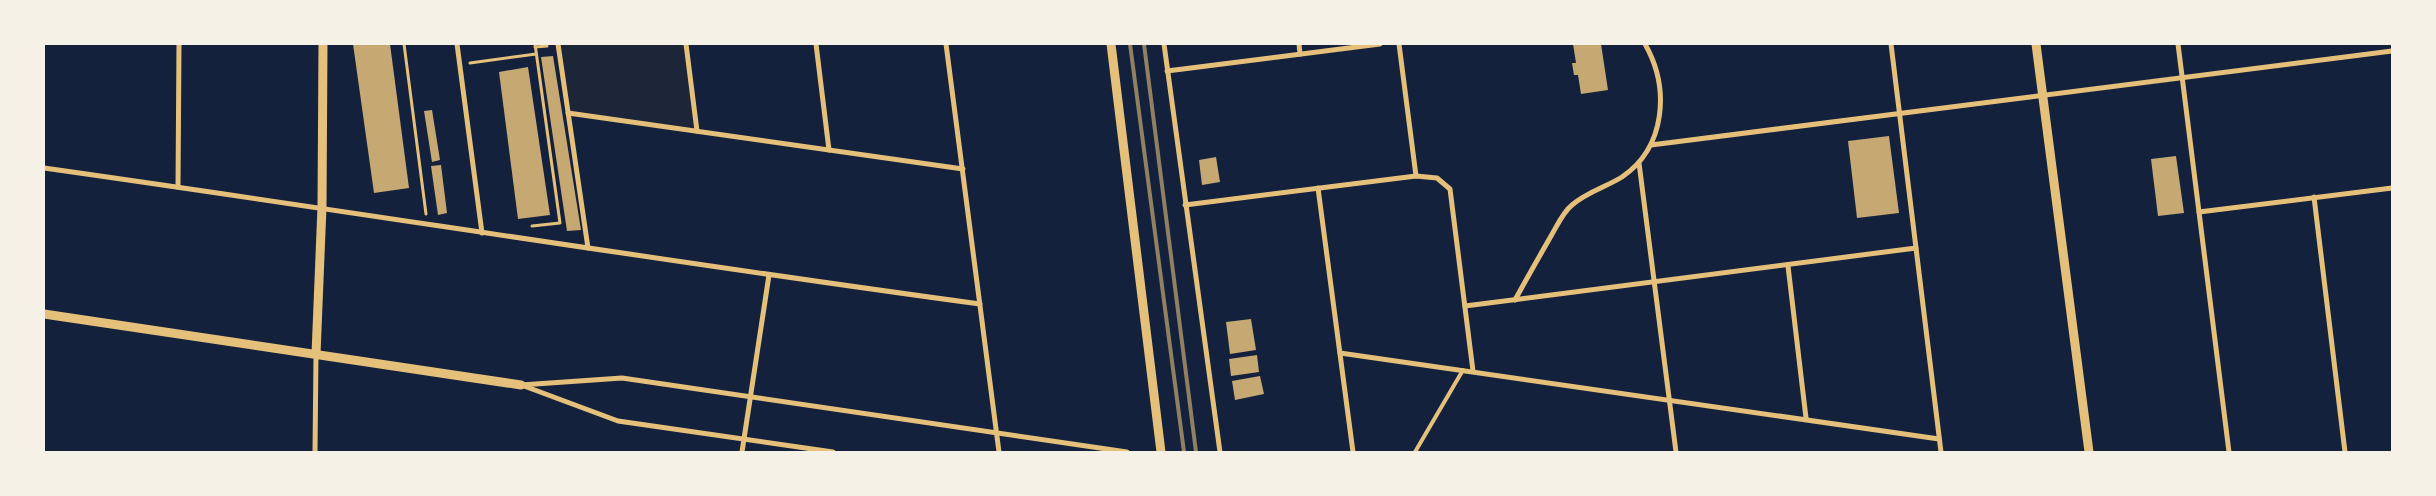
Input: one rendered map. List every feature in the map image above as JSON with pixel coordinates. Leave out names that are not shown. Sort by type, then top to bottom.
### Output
[{"type":"street","points":[[178,187],[179,44]]},
{"type":"street","points":[[315,452],[316,354],[322,207],[323,44]]},
{"type":"street","points":[[457,44],[482,233]]},
{"type":"street","points":[[558,44],[588,248]]},
{"type":"street","points":[[686,44],[697,131]]},
{"type":"street","points":[[816,44],[829,150]]},
{"type":"street","points":[[946,44],[998,452]]},
{"type":"street","points":[[1111,44],[1161,452]]},
{"type":"street","points":[[1164,44],[1220,452]]},
{"type":"street","points":[[1299,44],[1300,54]]},
{"type":"street","points":[[1168,72],[1380,44]]},
{"type":"street","points":[[1399,44],[1416,176]]},
{"type":"street","points":[[1515,300],[1571,205],[1621,177],[1640,163],[1651,145],[1658,126],[1661,107],[1658,81],[1645,44]]},
{"type":"street","points":[[1891,44],[1941,452]]},
{"type":"street","points":[[2036,44],[2089,452]]},
{"type":"street","points":[[2178,44],[2229,452]]},
{"type":"street","points":[[1651,145],[2392,51]]},
{"type":"street","points":[[568,113],[963,169]]},
{"type":"street","points":[[1640,163],[1676,452]]},
{"type":"street","points":[[44,168],[322,207],[482,233],[769,275],[980,304]]},
{"type":"street","points":[[1185,205],[1416,176],[1437,178],[1450,189],[1473,371]]},
{"type":"street","points":[[1318,188],[1353,452]]},
{"type":"street","points":[[2199,212],[2392,188]]},
{"type":"street","points":[[2314,198],[2345,452]]},
{"type":"street","points":[[1465,306],[1788,266],[1916,248]]},
{"type":"street","points":[[1788,266],[1806,418]]},
{"type":"street","points":[[742,452],[749,396],[769,275]]},
{"type":"street","points":[[44,314],[522,386],[618,421],[833,452]]},
{"type":"street","points":[[1340,353],[1670,401],[1806,418],[1939,439]]},
{"type":"street","points":[[522,386],[622,378],[1127,452]]},
{"type":"lane","points":[[1416,452],[1463,370]]},
{"type":"path","points":[[404,44],[428,224]]},
{"type":"path","points":[[523,228],[560,223],[534,44]]},
{"type":"path","points":[[460,64],[536,54]]},
{"type":"shaded area","points":[[558,44],[686,44],[697,131],[568,113]]},
{"type":"building","points":[[353,44],[390,44],[409,188],[374,193]]},
{"type":"building","points":[[1573,44],[1601,44],[1608,90],[1581,94],[1578,75],[1574,75],[1572,63],[1576,63]]},
{"type":"building","points":[[553,56],[581,230],[567,231],[541,57]]},
{"type":"building","points":[[528,67],[550,215],[518,219],[499,72]]},
{"type":"building","points":[[432,110],[440,160],[432,162],[424,111]]},
{"type":"building","points":[[1889,136],[1899,213],[1857,218],[1848,141]]},
{"type":"building","points":[[2176,156],[2184,213],[2158,216],[2151,159]]},
{"type":"building","points":[[1216,157],[1220,182],[1202,185],[1199,160]]},
{"type":"building","points":[[441,165],[447,213],[438,215],[431,166]]},
{"type":"building","points":[[1251,319],[1256,350],[1230,354],[1226,322]]},
{"type":"building","points":[[1257,355],[1259,372],[1231,376],[1229,359]]},
{"type":"building","points":[[1260,376],[1264,394],[1235,400],[1232,381]]},
{"type":"railway","points":[[1130,44],[1184,452]]},
{"type":"railway","points":[[1144,44],[1196,452]]}]
